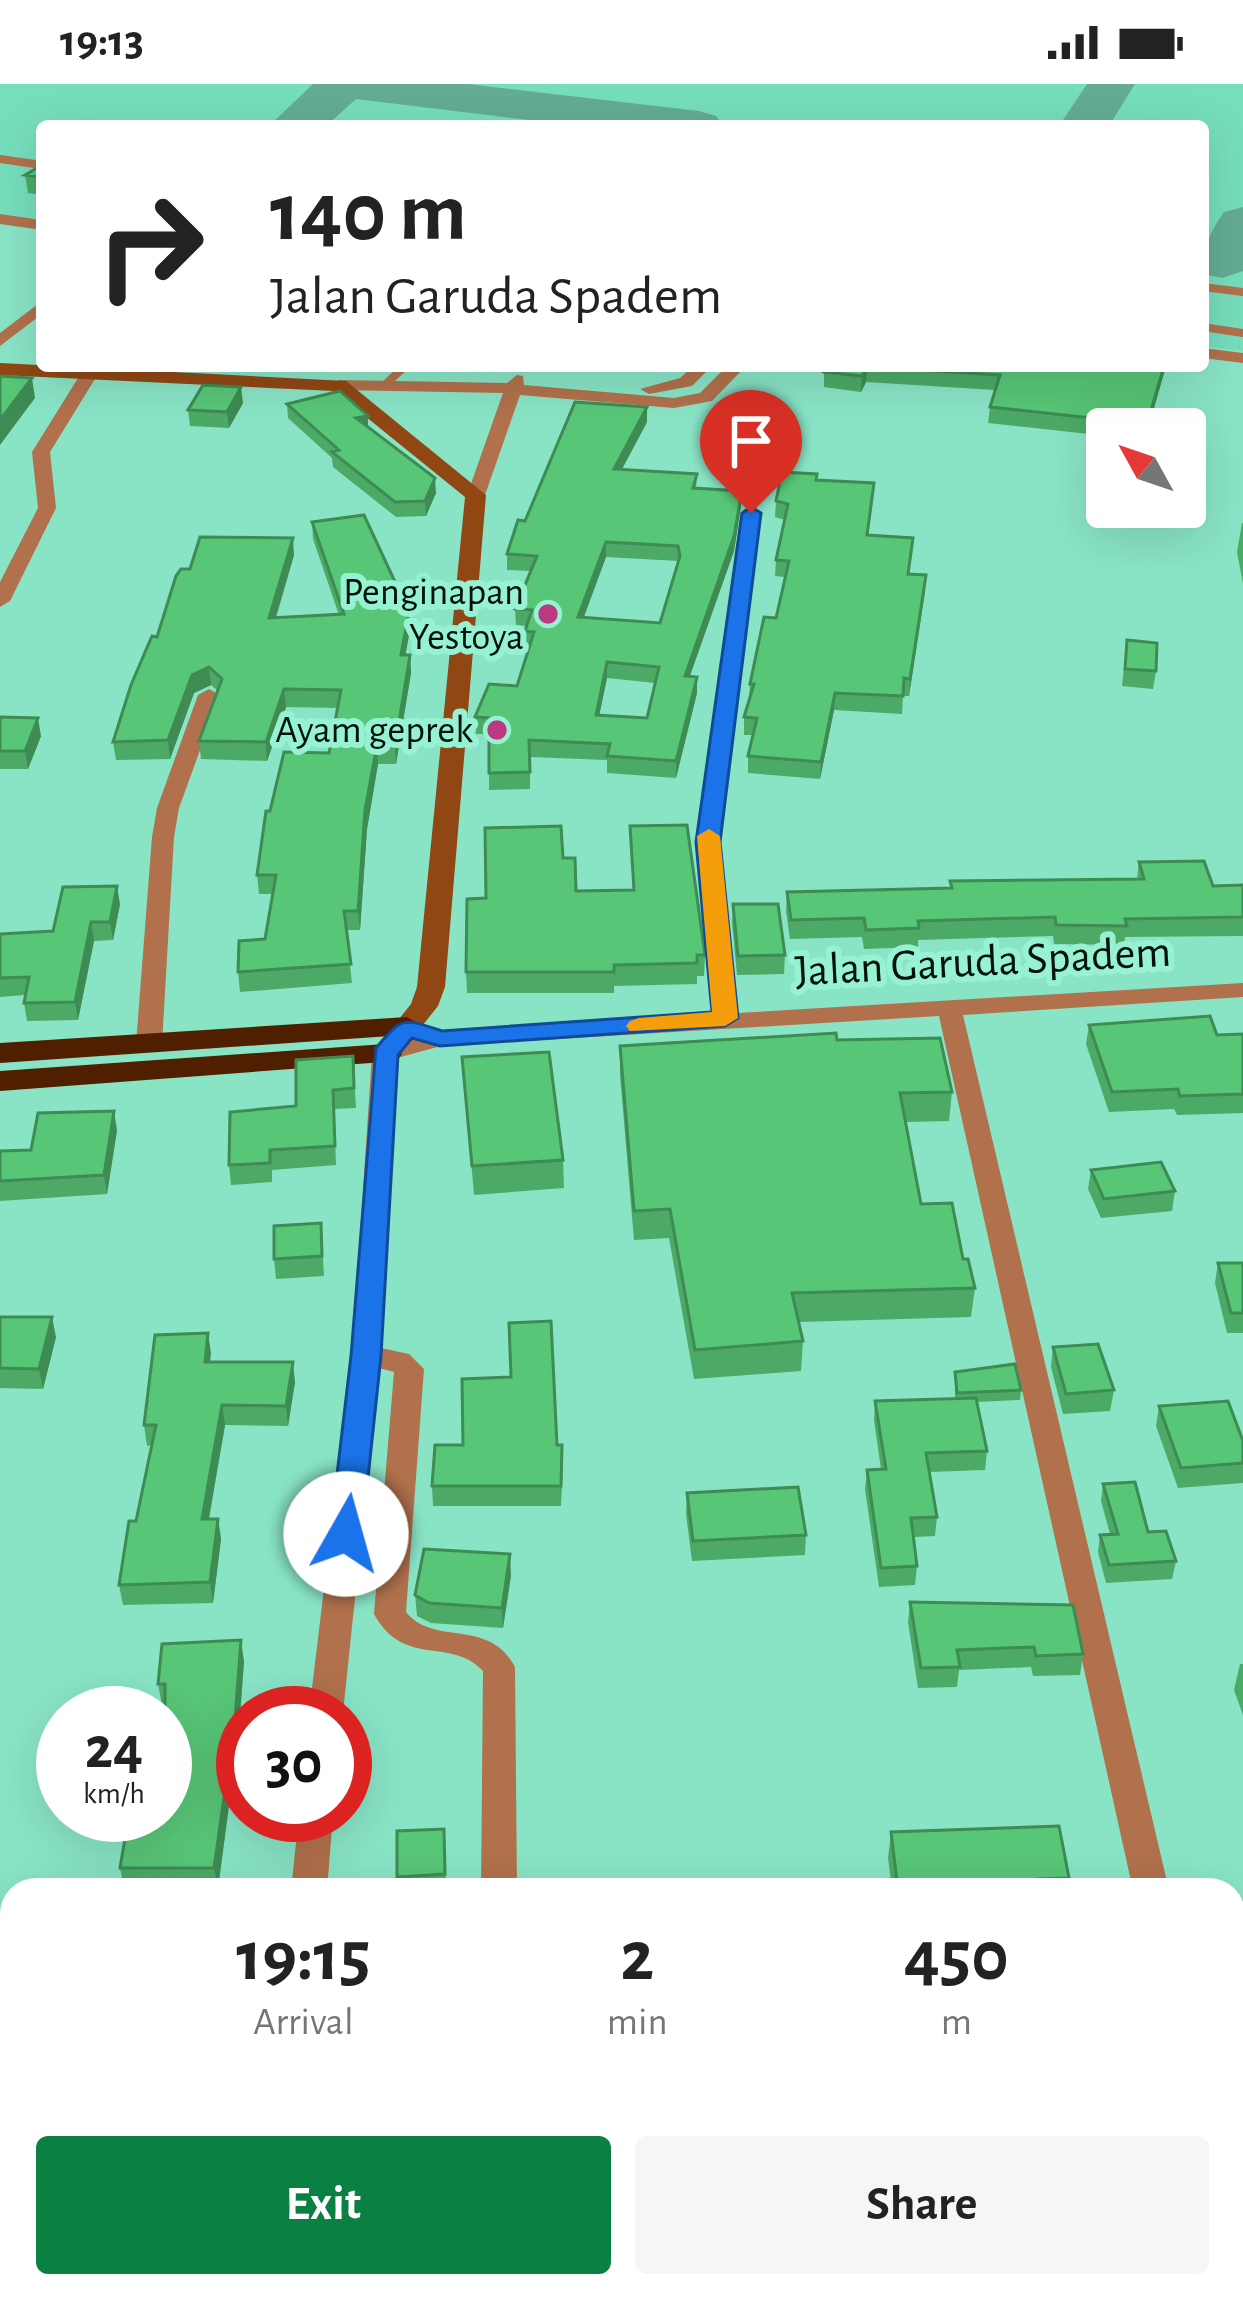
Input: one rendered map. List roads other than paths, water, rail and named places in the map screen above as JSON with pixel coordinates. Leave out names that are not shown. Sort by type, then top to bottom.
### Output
[{"type":"highway","points":[[0,1053],[149,1044],[396,1041]]},
{"type":"highway","points":[[0,1081],[396,1041]]},
{"type":"street","points":[[0,219],[36,223]]},
{"type":"street","points":[[0,341],[36,311]]},
{"type":"street","points":[[1209,354],[1243,358]]},
{"type":"street","points":[[0,369],[36,371]]},
{"type":"street","points":[[53,372],[339,385],[655,389],[686,382],[697,372]]},
{"type":"street","points":[[516,386],[674,403],[706,397],[731,372]]},
{"type":"street","points":[[0,601],[47,508],[41,452],[89,374]]},
{"type":"street","points":[[339,385],[476,496]]},
{"type":"street","points":[[329,1686],[396,1041],[424,1006],[431,987],[476,496],[516,386]]},
{"type":"street","points":[[725,1018],[708,842],[751,513]]},
{"type":"street","points":[[149,1044],[165,822],[209,695]]},
{"type":"street","name":"Jalan Garuda Spadem","points":[[396,1041],[1243,990]]},
{"type":"street","points":[[950,1006],[1148,1878]]},
{"type":"street","points":[[366,1356],[399,1361],[409,1369],[390,1614],[411,1637],[479,1647],[499,1667],[500,1878]]},
{"type":"street","points":[[310,1878],[313,1842]]},
{"type":"lane","points":[[0,159],[36,164]]},
{"type":"lane","points":[[1209,287],[1243,292]]},
{"type":"lane","points":[[1209,328],[1243,333]]},
{"type":"lane","points":[[387,383],[399,372]]},
{"type":"place","name":"Penginapan Yestoya","points":[[548,614]]},
{"type":"place","name":"Ayam geprek","points":[[497,730]]}]
